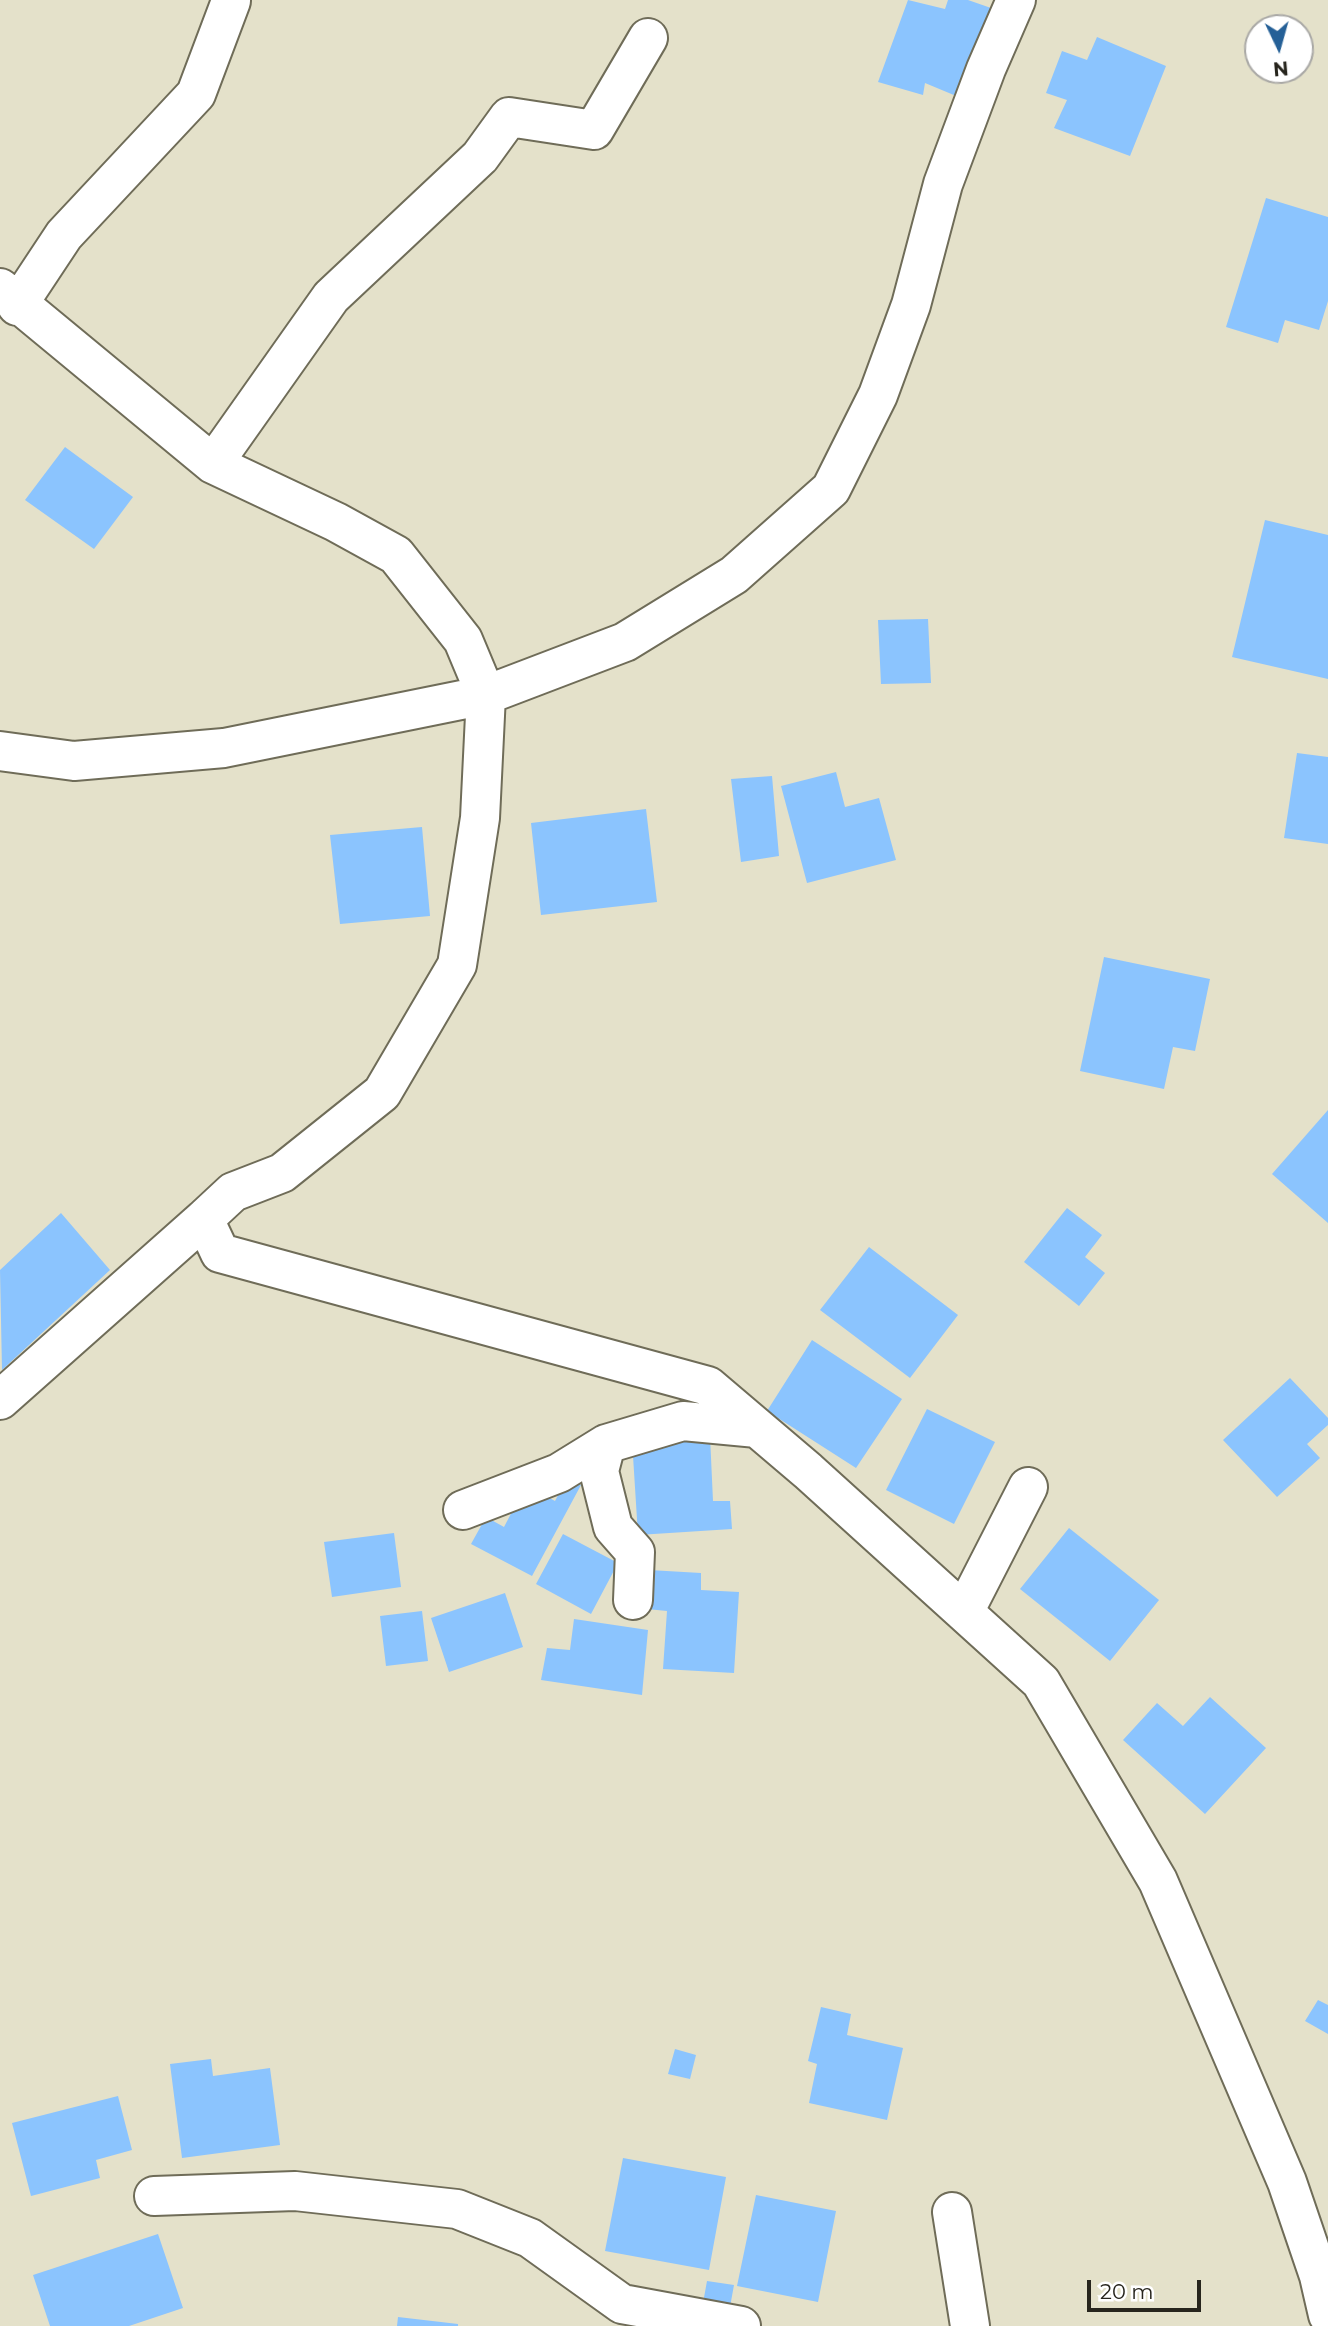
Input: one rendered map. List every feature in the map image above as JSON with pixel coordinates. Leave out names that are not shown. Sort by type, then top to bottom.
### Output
[{"type":"street","points":[[0,751],[74,761],[224,748],[486,695],[625,642],[734,575],[831,489],[878,395],[911,305],[943,184],[986,69],[1016,0]]},
{"type":"street","points":[[0,1400],[233,1192],[282,1173],[382,1093],[457,965],[480,818],[486,695],[463,640],[396,555],[336,522],[213,464],[9,297],[196,94],[231,1]]},
{"type":"street","points":[[213,464],[331,298],[480,158],[509,117],[594,130],[648,38]]},
{"type":"street","points":[[204,1219],[220,1253],[708,1386],[1041,1682],[1158,1881],[1287,2182],[1328,2315]]},
{"type":"street","points":[[463,1510],[559,1473],[606,1444],[683,1421],[757,1428]]},
{"type":"street","points":[[606,1444],[599,1471],[613,1527],[635,1552],[633,1600]]},
{"type":"street","points":[[964,1612],[1028,1487]]},
{"type":"street","points":[[154,2196],[295,2190],[457,2209],[530,2238],[622,2304],[741,2326]]},
{"type":"street","points":[[952,2212],[970,2326]]},
{"type":"building","points":[[908,0],[945,9],[948,0],[968,0],[991,8],[961,98],[925,83],[923,95],[878,82]]},
{"type":"building","points":[[1097,37],[1166,66],[1130,156],[1054,128],[1067,100],[1046,93],[1062,51],[1087,60]]},
{"type":"building","points":[[1266,198],[1328,217],[1328,301],[1319,330],[1285,320],[1278,343],[1226,327]]},
{"type":"building","points":[[65,447],[133,497],[94,549],[25,500]]},
{"type":"building","points":[[1265,520],[1328,535],[1328,679],[1232,657]]},
{"type":"building","points":[[928,619],[931,683],[881,684],[878,620]]},
{"type":"building","points":[[1297,753],[1328,757],[1328,844],[1284,838]]},
{"type":"building","points":[[836,772],[845,807],[879,798],[896,860],[807,883],[781,786]]},
{"type":"building","points":[[772,776],[779,856],[741,862],[731,779]]},
{"type":"building","points":[[646,809],[657,902],[541,915],[531,823]]},
{"type":"building","points":[[422,827],[430,916],[340,924],[330,835]]},
{"type":"building","points":[[1104,957],[1210,979],[1195,1051],[1173,1047],[1164,1089],[1080,1071]]},
{"type":"building","points":[[1328,1110],[1328,1223],[1272,1174]]},
{"type":"building","points":[[1067,1208],[1102,1235],[1085,1257],[1105,1273],[1079,1306],[1024,1262]]},
{"type":"building","points":[[61,1213],[110,1270],[2,1370],[0,1270]]},
{"type":"building","points":[[869,1247],[958,1315],[910,1378],[820,1310]]},
{"type":"building","points":[[812,1340],[902,1399],[856,1468],[767,1411]]},
{"type":"building","points":[[1290,1378],[1328,1418],[1328,1425],[1307,1444],[1320,1458],[1277,1497],[1223,1440]]},
{"type":"building","points":[[927,1409],[995,1442],[954,1524],[886,1490]]},
{"type":"building","points":[[710,1436],[713,1501],[730,1501],[732,1529],[638,1535],[632,1440]]},
{"type":"building","points":[[567,1478],[581,1485],[532,1576],[471,1544],[486,1517],[504,1527],[526,1485],[555,1501]]},
{"type":"building","points":[[1069,1528],[1159,1600],[1110,1661],[1020,1589]]},
{"type":"building","points":[[394,1533],[401,1587],[332,1597],[324,1542]]},
{"type":"building","points":[[563,1534],[618,1563],[591,1614],[536,1584]]},
{"type":"building","points":[[649,1570],[701,1573],[701,1590],[739,1592],[734,1673],[663,1669],[667,1611],[647,1609]]},
{"type":"building","points":[[505,1593],[523,1647],[449,1672],[431,1618]]},
{"type":"building","points":[[422,1611],[428,1661],[386,1666],[380,1616]]},
{"type":"building","points":[[574,1619],[648,1630],[642,1695],[541,1680],[547,1648],[570,1650]]},
{"type":"building","points":[[1210,1697],[1266,1748],[1205,1814],[1123,1740],[1157,1703],[1183,1726]]},
{"type":"building","points":[[1318,2000],[1328,2005],[1328,2034],[1305,2021]]},
{"type":"building","points":[[821,2007],[851,2014],[847,2035],[903,2048],[887,2120],[809,2103],[817,2064],[808,2061]]},
{"type":"building","points":[[675,2049],[696,2055],[690,2079],[668,2074]]},
{"type":"building","points":[[211,2059],[213,2076],[270,2068],[280,2145],[182,2158],[170,2064]]},
{"type":"building","points":[[118,2096],[132,2150],[96,2160],[100,2178],[31,2196],[12,2123]]},
{"type":"building","points":[[623,2158],[726,2177],[709,2270],[605,2251]]},
{"type":"building","points":[[756,2195],[836,2211],[818,2302],[737,2286]]},
{"type":"building","points":[[158,2234],[183,2308],[129,2326],[50,2326],[33,2275]]},
{"type":"building","points":[[707,2281],[734,2285],[730,2307],[703,2303]]},
{"type":"building","points":[[398,2317],[458,2324],[458,2326],[397,2326]]}]
